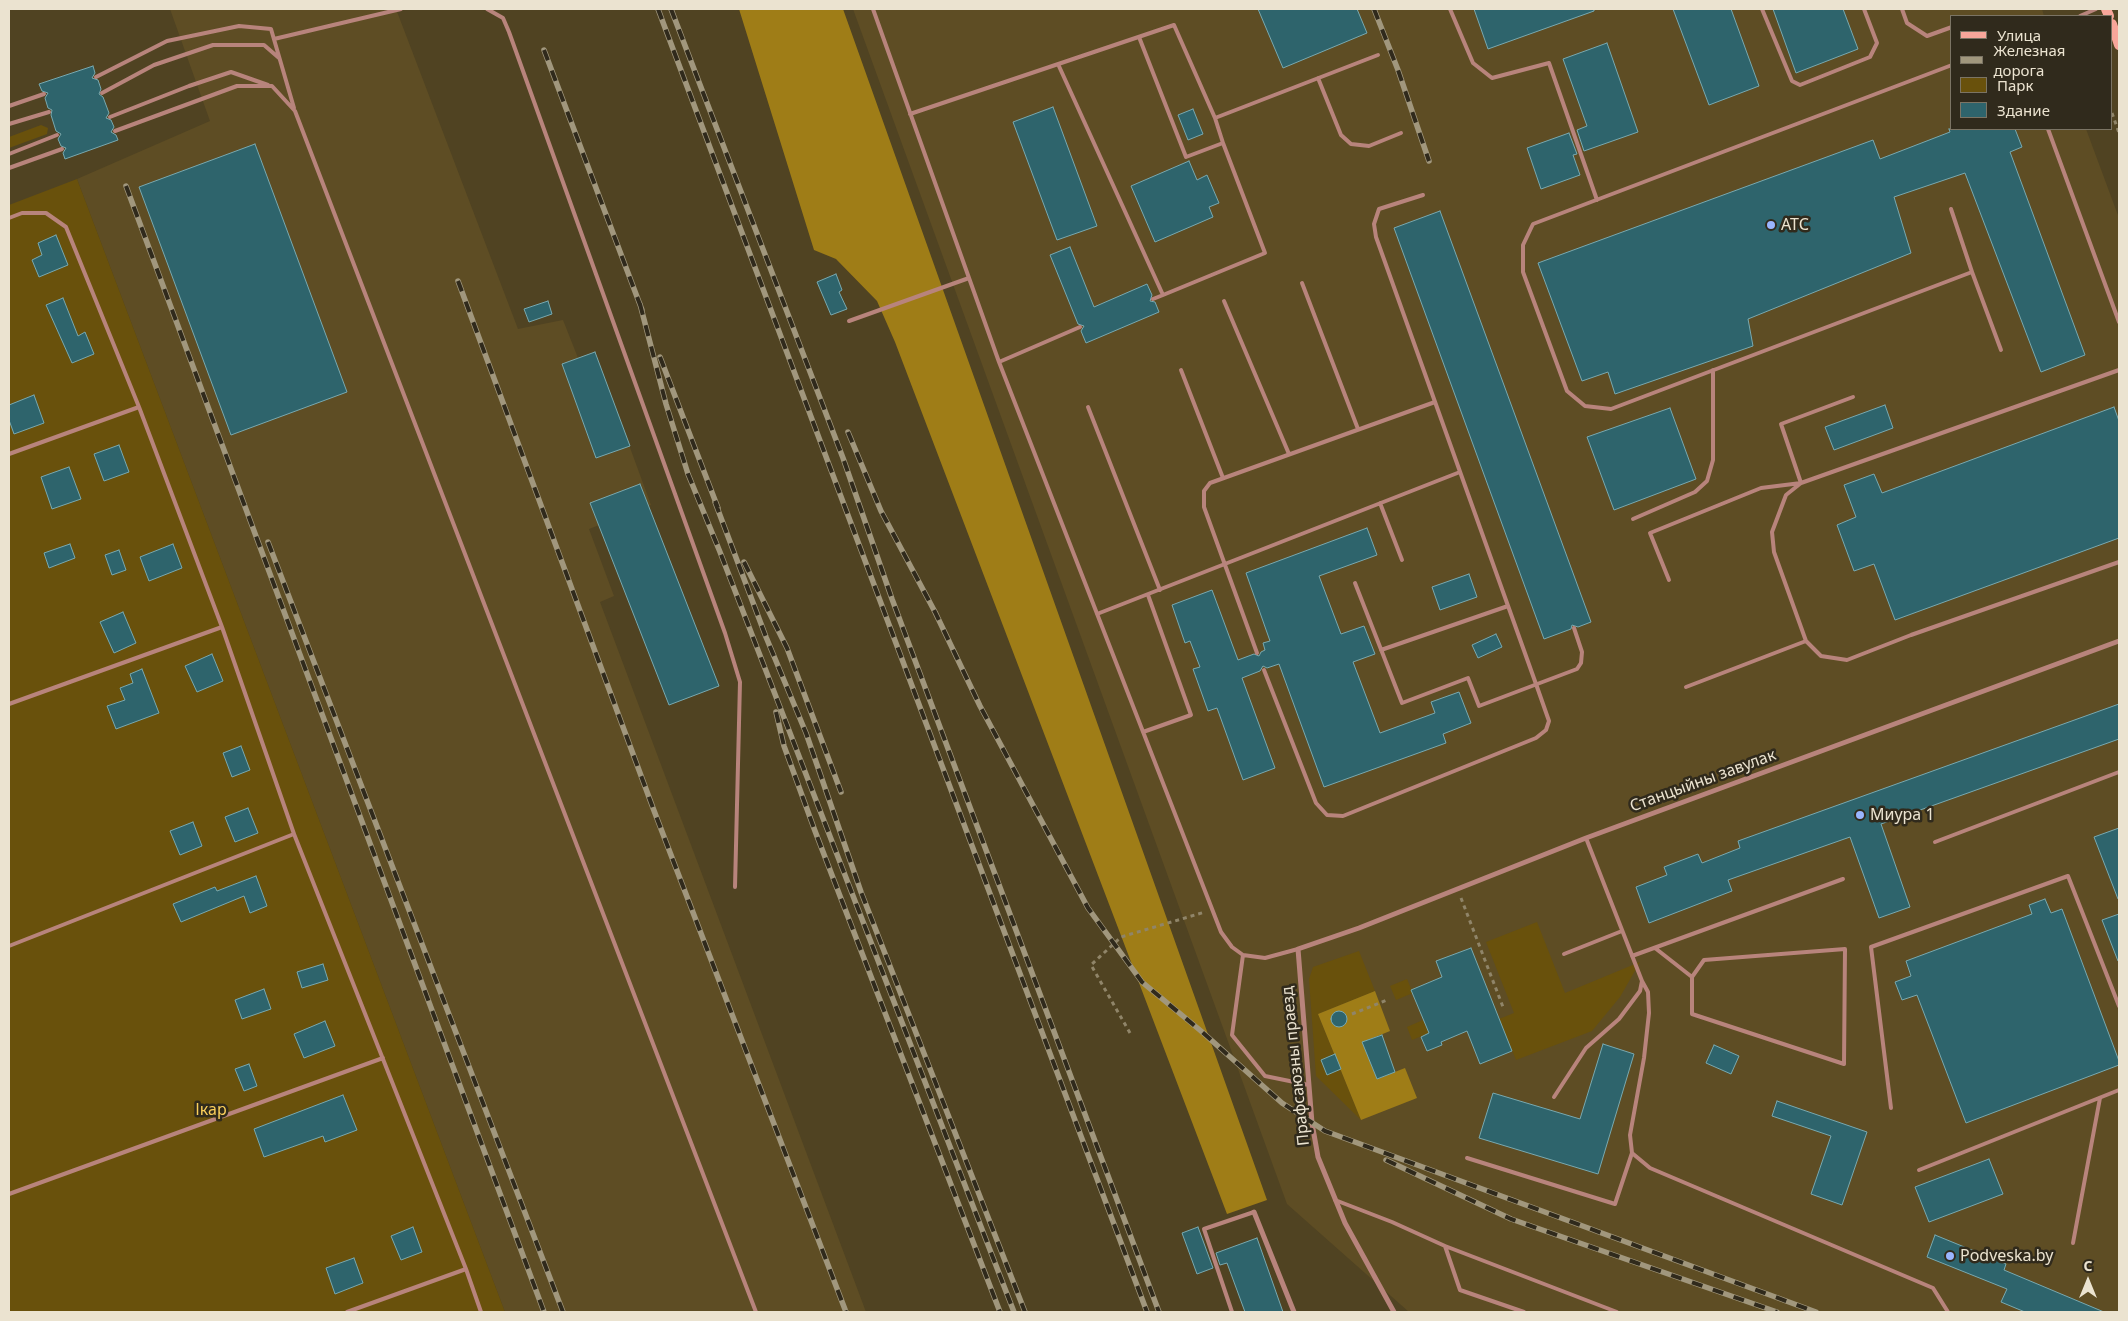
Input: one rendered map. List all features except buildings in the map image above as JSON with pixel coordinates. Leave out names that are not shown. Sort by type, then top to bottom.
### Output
[{"type":"street","points":[[2113,27],[2119,44]]},
{"type":"street","name":"Станцыйны завулак","points":[[1298,949],[1458,890],[1586,838],[2119,641]]},
{"type":"street","name":"Прафсаюзны праезд","points":[[1298,949],[1309,1086],[1318,1158],[1345,1223],[1394,1312]]},
{"type":"street","points":[[1254,1212],[1294,1312]]},
{"type":"lane","points":[[274,39],[401,9]]},
{"type":"lane","points":[[487,9],[503,18],[509,32],[725,634],[740,682],[735,887]]},
{"type":"lane","points":[[873,9],[999,362],[1221,932],[1232,947],[1243,956],[1265,958],[1298,949]]},
{"type":"lane","points":[[1450,9],[1473,63],[1492,78],[1549,63],[1597,200]]},
{"type":"lane","points":[[1762,9],[1792,81],[1800,85],[1870,57],[1877,43],[1864,9]]},
{"type":"lane","points":[[1902,9],[1907,23],[1927,36],[1950,28]]},
{"type":"lane","points":[[2082,15],[2096,9]]},
{"type":"lane","points":[[910,114],[1174,25],[1215,118],[1265,252],[1153,299]]},
{"type":"lane","points":[[96,77],[167,41],[239,26],[271,29],[295,111],[756,1312]]},
{"type":"lane","points":[[1139,37],[1186,157],[1223,143]]},
{"type":"lane","points":[[102,93],[154,64],[213,46],[264,45],[280,59]]},
{"type":"lane","points":[[1215,118],[1378,55]]},
{"type":"lane","points":[[1058,64],[1163,295]]},
{"type":"lane","points":[[1950,66],[1533,224],[1523,245],[1523,272],[1567,391],[1585,406],[1611,409],[1972,272]]},
{"type":"lane","points":[[110,117],[189,86],[231,72],[272,86],[295,111]]},
{"type":"lane","points":[[1318,78],[1341,134],[1351,144],[1369,146],[1401,133]]},
{"type":"lane","points":[[115,131],[237,86],[272,86]]},
{"type":"lane","points":[[9,106],[44,94]]},
{"type":"lane","points":[[9,124],[49,112]]},
{"type":"lane","points":[[2048,130],[2119,322]]},
{"type":"lane","points":[[9,154],[57,135]]},
{"type":"lane","points":[[9,168],[62,149]]},
{"type":"lane","points":[[1264,670],[1316,803],[1327,815],[1344,816],[1536,738],[1546,730],[1549,721],[1376,237],[1374,224],[1378,209],[1423,195]]},
{"type":"lane","points":[[1951,209],[2001,350]]},
{"type":"lane","points":[[9,218],[22,213],[46,213],[66,227],[139,407],[222,628],[294,834],[466,1269],[481,1312]]},
{"type":"lane","points":[[849,321],[969,278]]},
{"type":"lane","points":[[1302,283],[1358,430]]},
{"type":"lane","points":[[1224,301],[1289,454]]},
{"type":"lane","points":[[999,362],[1080,327]]},
{"type":"lane","points":[[1181,370],[1223,478]]},
{"type":"lane","points":[[1632,519],[1696,492],[1707,481],[1713,460],[1713,370]]},
{"type":"lane","points":[[1669,580],[1650,533],[1761,488],[1801,483],[2119,370]]},
{"type":"lane","points":[[1801,483],[1780,424],[1853,397]]},
{"type":"lane","points":[[1257,653],[1204,507],[1204,491],[1210,483],[1435,402]]},
{"type":"lane","points":[[9,454],[139,407]]},
{"type":"lane","points":[[1088,407],[1160,590]]},
{"type":"lane","points":[[1097,614],[1224,566],[1460,472]]},
{"type":"lane","points":[[1801,483],[1786,495],[1772,532],[1774,552],[1806,641],[1821,656],[1847,660],[1911,635],[2119,562]]},
{"type":"lane","points":[[1380,503],[1402,560]]},
{"type":"lane","points":[[1355,583],[1402,703],[1468,678],[1479,706],[1577,669],[1581,663],[1582,652],[1574,628]]},
{"type":"lane","points":[[1144,732],[1191,715],[1148,595]]},
{"type":"lane","points":[[1381,650],[1508,606]]},
{"type":"lane","points":[[9,704],[222,628]]},
{"type":"lane","points":[[1686,687],[1806,641]]},
{"type":"lane","points":[[1934,842],[2119,772]]},
{"type":"lane","points":[[9,946],[294,834]]},
{"type":"lane","points":[[1467,1158],[1614,1204],[1632,1153],[1630,1135],[1644,1058],[1649,1013],[1648,992],[1586,838]]},
{"type":"lane","points":[[1891,1108],[1871,947],[2068,876],[2119,1006]]},
{"type":"lane","points":[[1632,956],[1843,879]]},
{"type":"lane","points":[[1564,954],[1622,931]]},
{"type":"lane","points":[[1655,948],[1692,977]]},
{"type":"lane","points":[[1845,949],[1844,1064],[1692,1014],[1692,977],[1704,960],[1845,949]]},
{"type":"lane","points":[[1243,956],[1232,1034],[1265,1076],[1309,1086]]},
{"type":"lane","points":[[1554,1097],[1586,1048],[1619,1020],[1640,991],[1642,981]]},
{"type":"lane","points":[[9,1194],[383,1058]]},
{"type":"lane","points":[[1919,1170],[2119,1090]]},
{"type":"lane","points":[[2073,1243],[2100,1098]]},
{"type":"lane","points":[[1632,1153],[1650,1168],[1933,1288],[1948,1312]]},
{"type":"lane","points":[[1335,1200],[1445,1246],[1617,1312]]},
{"type":"lane","points":[[1232,1312],[1204,1229],[1254,1212]]},
{"type":"lane","points":[[1445,1246],[1460,1290],[1524,1312]]},
{"type":"lane","points":[[347,1312],[466,1269]]},
{"type":"path","points":[[2113,116],[2119,133]]},
{"type":"path","points":[[1458,890],[1503,1007]]},
{"type":"path","points":[[1130,1033],[1091,965],[1121,937],[1213,910]]},
{"type":"path","points":[[1352,1014],[1387,1000]]},
{"type":"shaded area","points":[[170,9],[396,9],[518,329],[563,320],[578,358],[595,352],[651,505],[589,529],[614,596],[600,602],[866,1312],[505,1312],[77,179],[210,121]]},
{"type":"shaded area","points":[[739,9],[843,9],[1267,1200],[1227,1214],[895,342],[877,301],[836,259],[814,250]]},
{"type":"shaded area","points":[[853,9],[2042,9],[2044,15],[1950,15],[1950,130],[2086,130],[2119,218],[2119,1312],[1409,1312],[1287,1204]]},
{"type":"shaded area","points":[[1375,991],[1390,1031],[1363,1042],[1377,1079],[1405,1068],[1417,1098],[1361,1120],[1318,1014]]},
{"type":"green space","points":[[41,125],[48,128],[47,134],[9,148],[9,137]]},
{"type":"green space","name":"Ікар","points":[[77,179],[505,1312],[9,1312],[9,205]]},
{"type":"green space","points":[[1537,922],[1565,993],[1640,962],[1620,997],[1592,1031],[1516,1060],[1499,1019],[1514,1013],[1486,942]]},
{"type":"green space","points":[[1359,951],[1375,991],[1318,1014],[1361,1120],[1316,1076],[1309,979],[1313,967]]},
{"type":"green space","points":[[1407,979],[1413,993],[1396,1000],[1390,986]]},
{"type":"green space","points":[[1423,1020],[1429,1033],[1412,1040],[1407,1027]]},
{"type":"railway","points":[[658,9],[1147,1312]]},
{"type":"railway","points":[[671,9],[843,458],[892,599],[1159,1312]]},
{"type":"railway","points":[[1374,9],[1398,70],[1429,161]]},
{"type":"railway","points":[[544,50],[642,310]]},
{"type":"railway","points":[[126,186],[544,1312]]},
{"type":"railway","points":[[458,281],[653,808],[846,1312]]},
{"type":"railway","points":[[640,304],[666,404],[688,474],[720,552],[1014,1312]]},
{"type":"railway","points":[[660,357],[718,508]]},
{"type":"railway","points":[[848,432],[881,511],[935,612],[980,706],[1088,908],[1142,982],[1201,1031],[1282,1103],[1325,1131],[1816,1312]]},
{"type":"railway","points":[[715,502],[766,637],[806,733],[861,892],[1025,1312]]},
{"type":"railway","points":[[268,542],[563,1312]]},
{"type":"railway","points":[[744,562],[787,648],[841,792]]},
{"type":"railway","points":[[776,712],[784,746],[815,831],[1000,1312]]},
{"type":"railway","points":[[1386,1160],[1511,1219],[1777,1312]]},
{"type":"place","name":"АТС","points":[[1771,225]]},
{"type":"place","name":"Миура 1","points":[[1860,815]]},
{"type":"place","name":"Podveska.by","points":[[1950,1256]]}]
